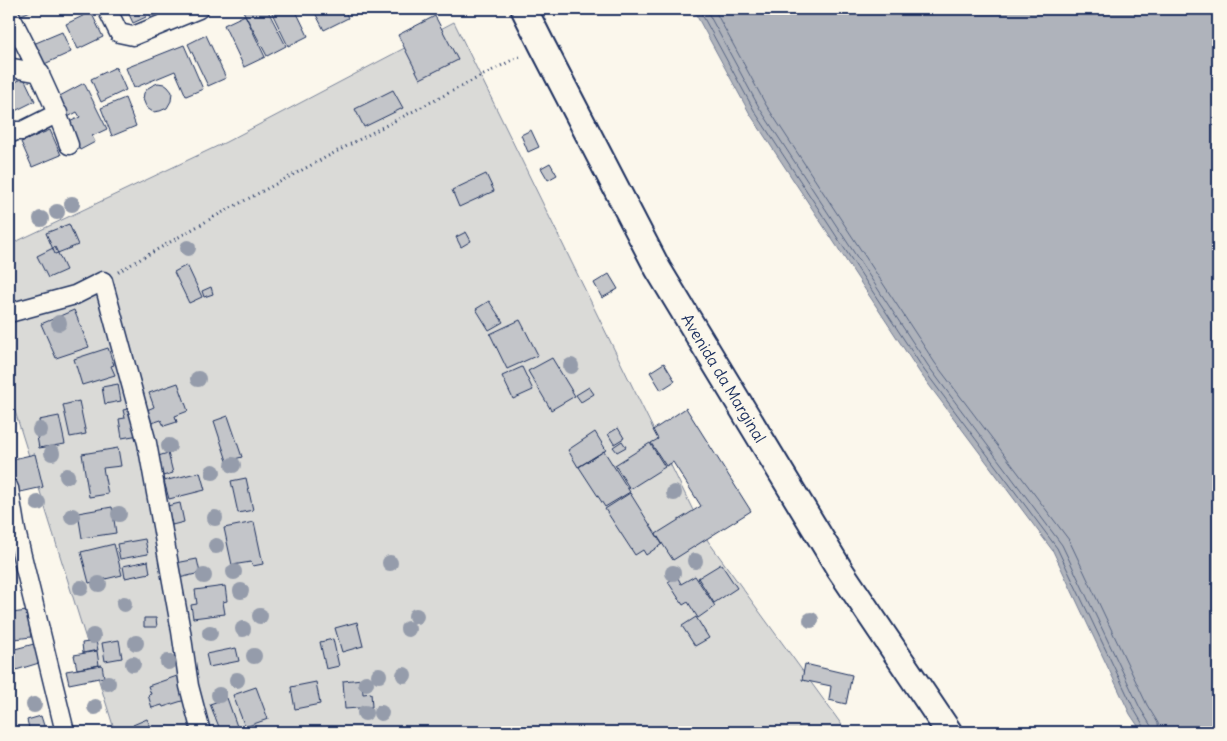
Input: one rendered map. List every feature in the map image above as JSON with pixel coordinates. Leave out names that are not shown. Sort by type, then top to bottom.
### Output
[{"type":"main road","name":"Avenida da Marginal","points":[[524,9],[658,269],[840,570],[949,732]]},
{"type":"street","points":[[107,9],[119,33],[134,36],[199,9]]},
{"type":"street","points":[[9,13],[40,73],[70,145]]},
{"type":"street","points":[[9,69],[14,68],[40,73]]},
{"type":"street","points":[[9,134],[22,131],[58,113]]},
{"type":"street","points":[[9,314],[75,295],[103,282],[147,443],[189,686],[201,732]]},
{"type":"street","points":[[9,488],[16,531],[65,732]]},
{"type":"path","points":[[103,282],[212,218],[542,45]]},
{"type":"shaded area","points":[[454,22],[708,541],[847,732],[115,732],[9,392],[9,245],[226,142]]},
{"type":"water","points":[[693,9],[1218,9],[1218,732],[1142,732],[1130,714],[1053,551],[920,373],[750,114]]},
{"type":"building","points":[[15,9],[35,9],[19,16]]},
{"type":"building","points":[[143,9],[146,17],[133,23],[127,10]]},
{"type":"building","points":[[147,9],[165,9],[151,16]]},
{"type":"building","points":[[242,9],[267,9],[286,46],[267,56]]},
{"type":"building","points":[[270,9],[295,9],[308,36],[288,46]]},
{"type":"building","points":[[313,9],[344,9],[348,18],[324,30]]},
{"type":"building","points":[[91,12],[103,37],[78,49],[66,24]]},
{"type":"building","points":[[245,15],[265,57],[244,67],[224,25]]},
{"type":"building","points":[[435,16],[458,60],[420,79],[398,35]]},
{"type":"building","points":[[62,32],[71,52],[40,66],[31,45]]},
{"type":"building","points":[[206,35],[226,78],[208,86],[188,44]]},
{"type":"building","points":[[9,38],[14,51],[9,54]]},
{"type":"building","points":[[184,45],[203,89],[186,96],[175,71],[134,88],[126,68]]},
{"type":"building","points":[[116,67],[126,90],[101,102],[91,79]]},
{"type":"building","points":[[24,78],[35,101],[9,114],[9,85]]},
{"type":"building","points":[[84,83],[107,129],[92,136],[95,142],[80,150],[67,123],[80,117],[77,112],[66,118],[56,98]]},
{"type":"building","points":[[158,83],[164,84],[172,92],[171,101],[167,108],[153,112],[145,104],[143,99],[144,93],[148,88]]},
{"type":"building","points":[[393,90],[403,108],[364,127],[355,109]]},
{"type":"building","points":[[125,98],[136,126],[112,136],[101,108]]},
{"type":"building","points":[[50,130],[61,155],[32,167],[21,142]]},
{"type":"building","points":[[531,130],[539,147],[528,152],[521,135]]},
{"type":"building","points":[[550,163],[557,175],[548,180],[541,168]]},
{"type":"building","points":[[486,174],[494,191],[459,207],[452,190]]},
{"type":"building","points":[[69,224],[78,245],[55,254],[46,233]]},
{"type":"building","points":[[466,232],[471,241],[461,247],[456,237]]},
{"type":"building","points":[[55,247],[66,270],[48,278],[37,256]]},
{"type":"building","points":[[187,265],[202,297],[189,303],[174,272]]},
{"type":"building","points":[[609,274],[618,289],[602,298],[594,283]]},
{"type":"building","points":[[211,287],[213,294],[204,297],[202,291]]},
{"type":"building","points":[[489,301],[503,322],[489,330],[476,309]]},
{"type":"building","points":[[74,310],[89,347],[56,358],[41,324]]},
{"type":"building","points":[[520,320],[538,355],[507,369],[490,334]]},
{"type":"building","points":[[108,348],[114,365],[111,366],[115,375],[82,385],[74,359]]},
{"type":"building","points":[[552,358],[575,396],[551,410],[528,371]]},
{"type":"building","points":[[664,363],[675,381],[661,390],[650,372]]},
{"type":"building","points":[[522,367],[533,390],[513,399],[502,376]]},
{"type":"building","points":[[178,383],[188,411],[175,416],[177,422],[164,426],[161,420],[152,423],[147,410],[154,407],[149,393]]},
{"type":"building","points":[[118,384],[121,401],[105,404],[102,387]]},
{"type":"building","points":[[589,387],[594,394],[581,402],[576,395]]},
{"type":"building","points":[[79,401],[86,434],[70,437],[63,405]]},
{"type":"building","points":[[140,406],[150,433],[122,438],[119,419],[125,418],[123,410]]},
{"type":"building","points":[[686,408],[751,511],[673,560],[656,534],[701,506],[673,462],[666,466],[651,443],[658,439],[653,430]]},
{"type":"building","points":[[59,416],[65,444],[39,448],[36,431],[40,430],[39,420]]},
{"type":"building","points":[[228,416],[242,457],[227,461],[214,421]]},
{"type":"building","points":[[618,428],[624,438],[614,444],[608,434]]},
{"type":"building","points":[[595,432],[606,450],[578,467],[568,450]]},
{"type":"building","points":[[622,441],[626,447],[617,452],[613,447]]},
{"type":"building","points":[[650,443],[665,467],[630,489],[615,465]]},
{"type":"building","points":[[118,448],[121,466],[103,468],[108,494],[89,497],[82,454]]},
{"type":"building","points":[[604,451],[630,492],[605,507],[579,467]]},
{"type":"building","points":[[168,453],[173,473],[163,476],[158,456]]},
{"type":"building","points":[[35,454],[43,487],[16,493],[9,460]]},
{"type":"building","points":[[200,472],[205,490],[169,499],[164,481]]},
{"type":"building","points":[[246,478],[253,510],[238,513],[231,481]]},
{"type":"building","points":[[630,493],[662,544],[646,555],[643,550],[635,555],[605,509]]},
{"type":"building","points":[[180,503],[184,522],[172,525],[167,506]]},
{"type":"building","points":[[112,507],[116,533],[82,538],[78,513]]},
{"type":"building","points":[[254,522],[263,564],[253,566],[251,562],[232,565],[224,528]]},
{"type":"building","points":[[145,539],[148,554],[120,559],[117,544]]},
{"type":"building","points":[[114,544],[122,575],[89,583],[81,552]]},
{"type":"building","points":[[197,559],[200,573],[179,578],[176,563]]},
{"type":"building","points":[[148,561],[150,573],[125,578],[123,566]]},
{"type":"building","points":[[721,564],[737,588],[714,603],[698,578]]},
{"type":"building","points":[[677,576],[681,584],[695,576],[715,606],[698,618],[688,602],[683,605],[668,582]]},
{"type":"building","points":[[225,586],[227,601],[223,602],[225,614],[193,618],[191,605],[197,604],[195,590]]},
{"type":"building","points":[[27,611],[31,637],[15,639],[12,613]]},
{"type":"building","points":[[696,617],[709,638],[695,646],[682,626]]},
{"type":"building","points":[[144,618],[156,618],[157,627],[144,627]]},
{"type":"building","points":[[357,622],[363,646],[342,652],[335,628]]},
{"type":"building","points":[[333,639],[339,666],[326,669],[320,642]]},
{"type":"building","points":[[119,640],[122,658],[105,661],[102,643]]},
{"type":"building","points":[[96,641],[98,650],[83,653],[82,643]]},
{"type":"building","points":[[34,644],[39,663],[16,670],[11,650]]},
{"type":"building","points":[[236,648],[239,661],[209,667],[206,654]]},
{"type":"building","points":[[97,651],[99,665],[77,669],[74,655]]},
{"type":"building","points":[[805,664],[852,675],[846,704],[829,700],[831,686],[802,680]]},
{"type":"building","points":[[102,665],[104,677],[69,684],[66,671]]},
{"type":"building","points":[[180,675],[185,700],[163,707],[162,705],[152,708],[148,695],[151,694],[148,686]]},
{"type":"building","points":[[362,679],[363,694],[371,693],[372,707],[345,709],[343,681]]},
{"type":"building","points":[[316,682],[320,704],[295,709],[291,687]]},
{"type":"building","points":[[256,687],[268,719],[245,727],[233,695]]},
{"type":"building","points":[[227,698],[239,732],[221,732],[210,704]]},
{"type":"building","points":[[41,716],[46,732],[30,732],[27,720]]},
{"type":"building","points":[[147,719],[153,731],[157,729],[158,732],[136,732],[133,725]]}]
